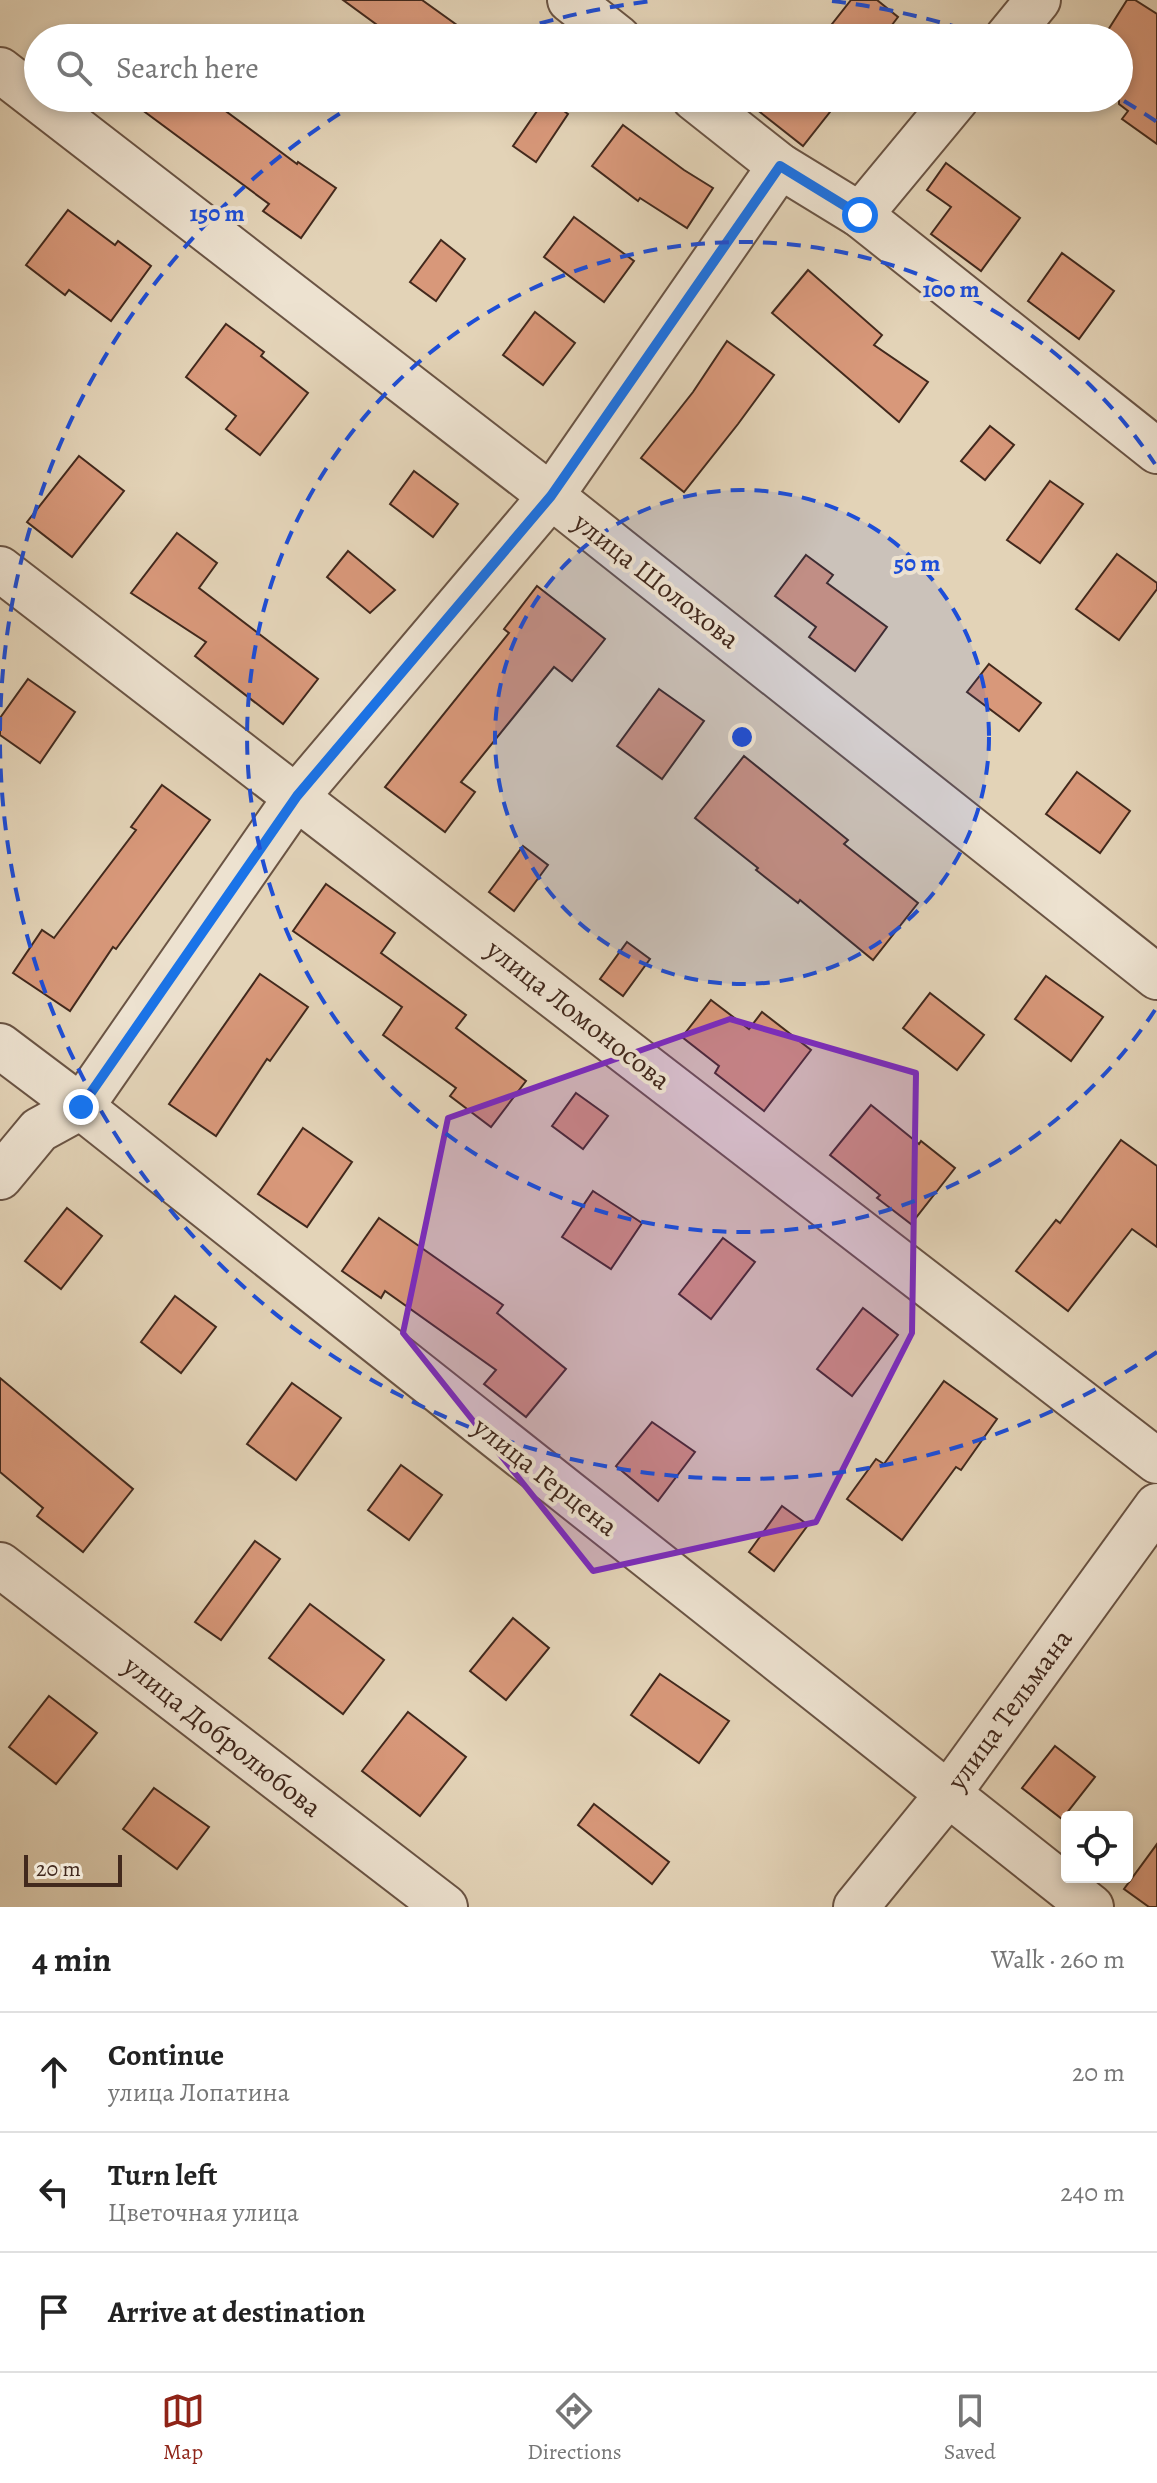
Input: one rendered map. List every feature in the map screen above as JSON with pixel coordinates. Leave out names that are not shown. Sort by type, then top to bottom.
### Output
[{"type":"street","points":[[570,0],[600,24]]},
{"type":"street","points":[[1018,24],[1038,0]]},
{"type":"street","name":"улица Шолохова","points":[[0,70],[24,89]]},
{"type":"street","name":"улица Шолохова","points":[[54,112],[551,496],[1157,977]]},
{"type":"street","points":[[712,112],[780,166],[860,215],[1157,451]]},
{"type":"street","points":[[860,215],[945,112]]},
{"type":"street","points":[[0,1177],[39,1130],[81,1107],[297,796],[551,496],[780,166]]},
{"type":"street","name":"улица Ломоносова","points":[[0,569],[1157,1461]]},
{"type":"street","name":"улица Герцена","points":[[0,1046],[1091,1907]]},
{"type":"street","name":"улица Тельмана","points":[[856,1907],[948,1794],[1157,1506]]},
{"type":"street","name":"улица Добролюбова","points":[[0,1565],[445,1907]]},
{"type":"highlighted area","points":[[730,1019],[916,1073],[912,1333],[816,1522],[593,1571],[403,1333],[448,1118]]},
{"type":"building","points":[[343,0],[422,0],[455,24],[376,24]]},
{"type":"building","points":[[851,0],[877,0],[898,17],[893,24],[832,24]]},
{"type":"building","points":[[1127,0],[1135,0],[1157,14],[1157,144],[1122,119],[1127,112],[1133,112],[1133,24],[1112,24]]},
{"type":"building","points":[[145,112],[227,112],[297,164],[336,188],[301,238],[263,211],[269,204]]},
{"type":"building","points":[[536,112],[568,114],[536,162],[513,146]]},
{"type":"building","points":[[760,112],[830,112],[803,146]]},
{"type":"building","points":[[623,125],[713,188],[687,228],[640,198],[638,201],[592,166]]},
{"type":"building","points":[[946,163],[1020,218],[981,271],[931,234],[951,207],[927,190]]},
{"type":"building","points":[[68,210],[115,245],[118,241],[151,266],[111,321],[69,290],[65,295],[26,265]]},
{"type":"building","points":[[574,217],[634,261],[604,302],[544,257]]},
{"type":"building","points":[[441,240],[465,259],[436,301],[410,282]]},
{"type":"building","points":[[1062,253],[1114,291],[1079,339],[1028,301]]},
{"type":"building","points":[[808,270],[882,335],[874,345],[928,382],[899,422],[772,313]]},
{"type":"building","points":[[535,312],[575,343],[543,385],[503,355]]},
{"type":"building","points":[[226,324],[264,352],[261,356],[308,393],[260,455],[226,429],[236,416],[186,377]]},
{"type":"building","points":[[727,341],[774,375],[684,492],[641,458],[693,392]]},
{"type":"building","points":[[990,426],[1014,445],[985,480],[961,461]]},
{"type":"building","points":[[79,456],[124,491],[72,557],[27,522]]},
{"type":"building","points":[[414,471],[458,504],[433,537],[390,504]]},
{"type":"building","points":[[1050,481],[1083,504],[1040,563],[1007,540]]},
{"type":"building","points":[[177,533],[217,563],[199,588],[318,679],[283,724],[195,656],[206,642],[131,593]]},
{"type":"building","points":[[348,551],[395,590],[370,613],[327,577]]},
{"type":"building","points":[[1117,554],[1157,583],[1157,589],[1119,640],[1076,609]]},
{"type":"building","points":[[806,555],[833,575],[827,583],[887,627],[855,671],[809,637],[816,627],[775,596]]},
{"type":"building","points":[[537,586],[605,639],[572,681],[554,667],[461,782],[475,792],[445,832],[385,787],[509,633],[504,629]]},
{"type":"building","points":[[989,664],[1041,703],[1019,731],[967,692]]},
{"type":"building","points":[[28,679],[75,712],[40,763],[0,735],[0,718]]},
{"type":"building","points":[[659,689],[704,721],[662,779],[617,746]]},
{"type":"building","points":[[744,756],[848,840],[844,844],[918,903],[873,960],[800,900],[798,903],[756,870],[758,868],[695,818]]},
{"type":"building","points":[[1077,772],[1130,811],[1100,853],[1046,814]]},
{"type":"building","points":[[162,785],[210,820],[116,949],[113,947],[70,1011],[13,973],[42,930],[54,938],[136,830],[131,827]]},
{"type":"building","points":[[523,846],[548,865],[514,911],[489,892]]},
{"type":"building","points":[[326,884],[395,933],[381,953],[466,1015],[456,1028],[526,1081],[491,1127],[450,1096],[456,1088],[383,1035],[402,1007],[293,931]]},
{"type":"building","points":[[627,942],[650,959],[623,996],[600,979]]},
{"type":"building","points":[[260,974],[308,1007],[270,1061],[267,1059],[216,1136],[169,1104]]},
{"type":"building","points":[[1046,976],[1103,1017],[1071,1061],[1015,1019]]},
{"type":"building","points":[[930,993],[984,1035],[957,1070],[903,1028]]},
{"type":"building","points":[[711,1000],[749,1029],[762,1012],[811,1050],[764,1111],[715,1073],[719,1066],[682,1037]]},
{"type":"building","points":[[576,1093],[608,1116],[583,1149],[552,1126]]},
{"type":"building","points":[[871,1105],[955,1168],[911,1224],[830,1155]]},
{"type":"building","points":[[303,1128],[352,1162],[307,1227],[258,1194]]},
{"type":"building","points":[[1121,1140],[1157,1166],[1157,1247],[1132,1229],[1068,1311],[1016,1271],[1056,1220],[1060,1223]]},
{"type":"building","points":[[593,1191],[642,1223],[611,1269],[562,1237]]},
{"type":"building","points":[[67,1208],[102,1236],[61,1289],[25,1261]]},
{"type":"building","points":[[379,1218],[503,1305],[497,1313],[566,1369],[526,1417],[484,1384],[496,1370],[385,1291],[381,1298],[342,1271]]},
{"type":"building","points":[[723,1238],[755,1262],[711,1319],[679,1294]]},
{"type":"building","points":[[175,1296],[216,1327],[181,1373],[141,1342]]},
{"type":"building","points":[[863,1308],[898,1335],[852,1396],[817,1369]]},
{"type":"building","points":[[0,1378],[133,1489],[83,1552],[37,1516],[43,1508],[0,1472]]},
{"type":"building","points":[[944,1381],[997,1419],[961,1470],[956,1467],[902,1540],[847,1499],[876,1459],[884,1464]]},
{"type":"building","points":[[292,1383],[341,1418],[296,1480],[247,1444]]},
{"type":"building","points":[[652,1422],[695,1452],[658,1501],[616,1466]]},
{"type":"building","points":[[401,1465],[442,1495],[409,1540],[368,1510]]},
{"type":"building","points":[[782,1506],[808,1525],[774,1571],[749,1552]]},
{"type":"building","points":[[255,1541],[280,1559],[221,1640],[195,1622]]},
{"type":"building","points":[[310,1604],[384,1660],[343,1714],[269,1658]]},
{"type":"building","points":[[513,1618],[549,1648],[506,1700],[470,1671]]},
{"type":"building","points":[[660,1674],[729,1721],[699,1763],[631,1715]]},
{"type":"building","points":[[49,1696],[97,1733],[56,1784],[9,1747]]},
{"type":"building","points":[[408,1712],[466,1757],[420,1816],[362,1771]]},
{"type":"building","points":[[1055,1746],[1095,1777],[1068,1811],[1061,1811],[1061,1818],[1022,1788]]},
{"type":"building","points":[[154,1788],[209,1827],[177,1869],[123,1829]]},
{"type":"building","points":[[594,1804],[669,1862],[652,1884],[578,1825]]},
{"type":"building","points":[[1157,1844],[1157,1907],[1149,1907],[1124,1889],[1128,1883],[1133,1883],[1133,1877]]},
{"type":"route","points":[[81,1107],[297,796],[551,496],[780,166],[860,215]]}]
